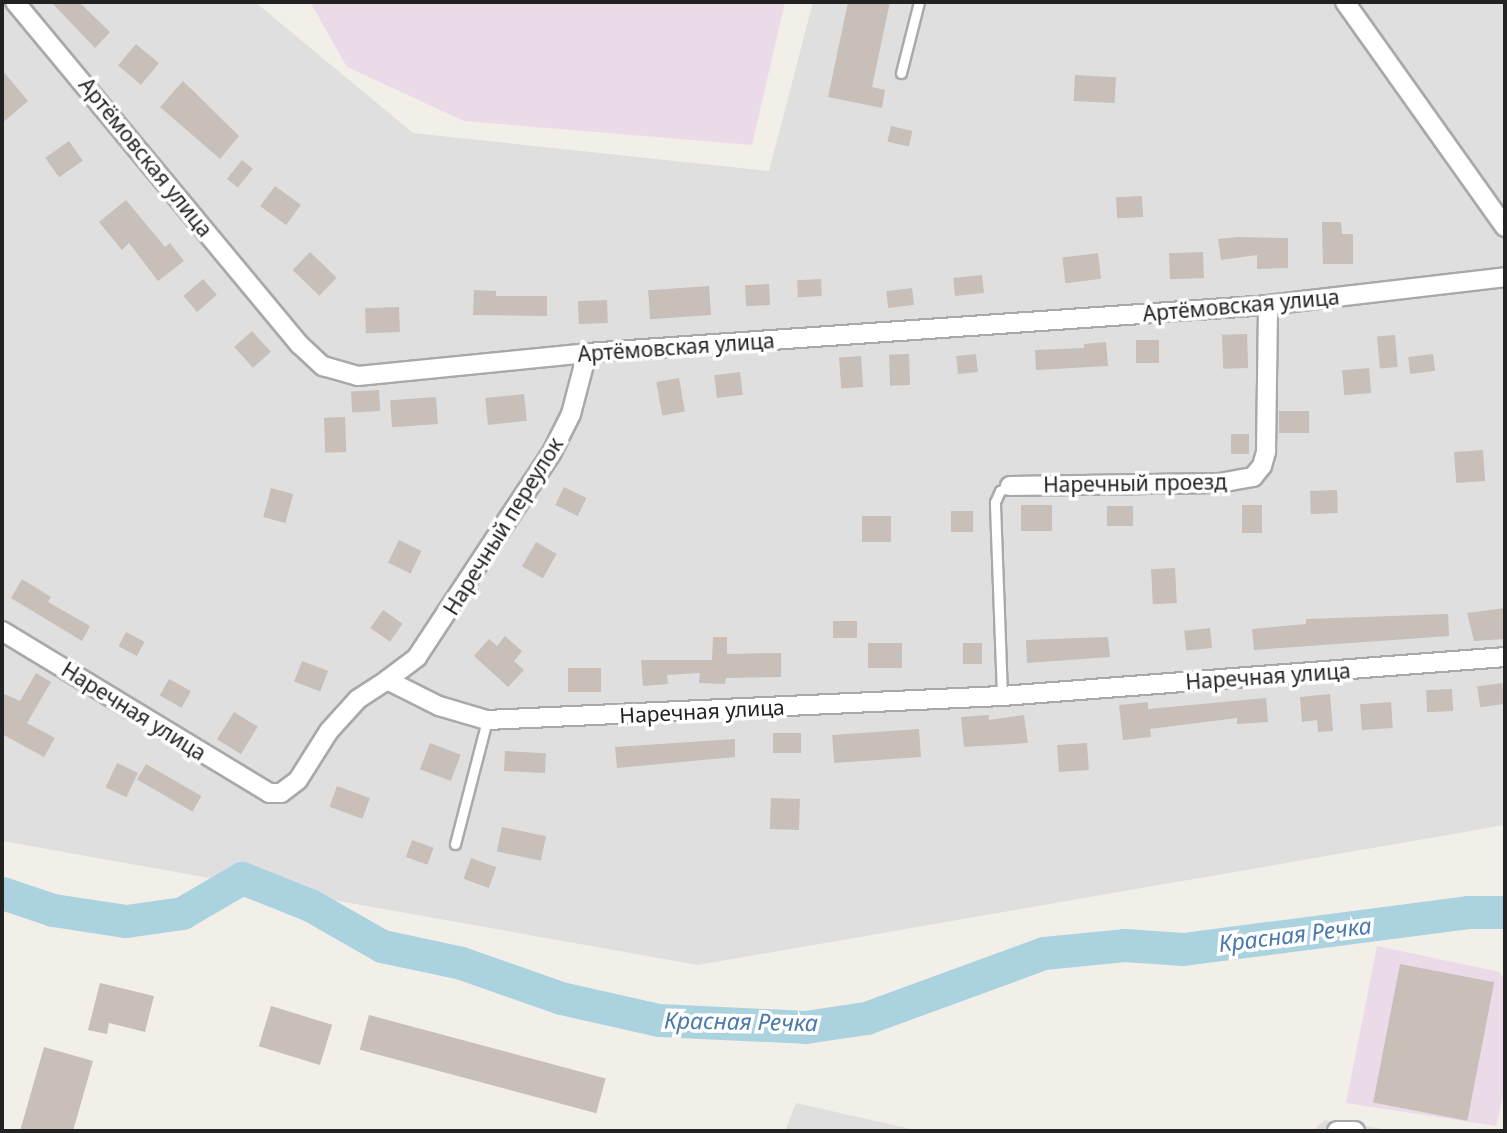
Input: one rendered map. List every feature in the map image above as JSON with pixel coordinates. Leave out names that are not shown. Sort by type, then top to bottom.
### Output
[{"type":"street","name":"Артёмовская улица","points":[[15,2],[299,344],[323,366],[358,376],[587,353],[1268,305],[1505,278]]},
{"type":"street","points":[[1345,2],[1505,227]]},
{"type":"street","name":"Наречный проезд","points":[[1010,486],[1219,483],[1252,477],[1262,467],[1266,452],[1268,305]]},
{"type":"street","name":"Наречный переулок","points":[[387,680],[417,657],[552,452],[571,414],[587,353]]},
{"type":"street","name":"Наречная улица","points":[[2,631],[270,793],[281,793],[298,780],[328,730],[358,699],[387,680],[439,706],[487,720],[1002,696],[1505,657]]},
{"type":"street","points":[[1337,1131],[1355,1131]]},
{"type":"lane","points":[[901,73],[919,2]]},
{"type":"lane","points":[[1002,696],[995,502],[1000,491],[1010,486]]},
{"type":"lane","points":[[455,844],[487,720]]},
{"type":"shaded area","points":[[2,2],[255,2],[413,133],[769,171],[813,2],[1505,2],[1505,825],[698,965],[2,841]]},
{"type":"shaded area","points":[[310,2],[785,2],[752,145],[464,121],[347,67]]},
{"type":"shaded area","points":[[1377,946],[1500,972],[1505,982],[1505,1088],[1496,1126],[1346,1103]]},
{"type":"shaded area","points":[[796,1103],[920,1131],[785,1131]]},
{"type":"shaded area","points":[[1324,1120],[1397,1131],[1313,1131]]},
{"type":"building","points":[[51,2],[79,2],[110,32],[95,48]]},
{"type":"building","points":[[848,2],[890,2],[872,87],[885,90],[882,108],[828,97]]},
{"type":"building","points":[[136,44],[159,63],[141,85],[118,65]]},
{"type":"building","points":[[2,70],[28,101],[2,123]]},
{"type":"building","points":[[1075,75],[1116,77],[1115,103],[1074,101]]},
{"type":"building","points":[[183,81],[239,136],[220,159],[160,107]]},
{"type":"building","points":[[891,126],[912,131],[909,147],[887,142]]},
{"type":"building","points":[[69,141],[83,161],[59,177],[45,158]]},
{"type":"building","points":[[242,160],[253,169],[238,187],[227,179]]},
{"type":"building","points":[[275,186],[301,205],[286,225],[260,206]]},
{"type":"building","points":[[1142,196],[1143,217],[1117,218],[1116,197]]},
{"type":"building","points":[[126,200],[165,247],[170,243],[184,261],[158,281],[129,243],[122,250],[99,222]]},
{"type":"building","points":[[1322,222],[1341,222],[1342,234],[1353,234],[1353,264],[1323,264]]},
{"type":"building","points":[[1288,238],[1288,268],[1257,269],[1257,255],[1221,260],[1218,239]]},
{"type":"building","points":[[310,252],[337,278],[319,296],[293,270]]},
{"type":"building","points":[[1203,252],[1204,278],[1170,279],[1169,253]]},
{"type":"building","points":[[1098,253],[1101,279],[1065,283],[1062,257]]},
{"type":"building","points":[[982,275],[984,293],[955,296],[953,278]]},
{"type":"building","points":[[203,279],[217,295],[197,312],[183,296]]},
{"type":"building","points":[[821,279],[822,296],[798,297],[797,280]]},
{"type":"building","points":[[769,284],[770,305],[746,306],[745,285]]},
{"type":"building","points":[[709,286],[711,315],[650,319],[648,290]]},
{"type":"building","points":[[912,288],[914,305],[888,308],[886,291]]},
{"type":"building","points":[[474,290],[496,291],[496,296],[547,296],[547,316],[473,315]]},
{"type":"building","points":[[607,300],[608,323],[579,324],[578,301]]},
{"type":"building","points":[[399,307],[400,332],[366,333],[365,308]]},
{"type":"building","points":[[252,331],[271,352],[253,368],[234,347]]},
{"type":"building","points":[[1247,334],[1248,368],[1223,369],[1222,335]]},
{"type":"building","points":[[1395,335],[1398,367],[1380,368],[1377,337]]},
{"type":"building","points":[[1136,340],[1159,340],[1159,363],[1136,363]]},
{"type":"building","points":[[1106,342],[1108,366],[1036,370],[1035,350],[1084,348],[1084,344]]},
{"type":"building","points":[[909,354],[910,385],[890,386],[889,355]]},
{"type":"building","points":[[976,354],[978,372],[958,374],[956,356]]},
{"type":"building","points":[[1433,354],[1435,371],[1410,374],[1408,357]]},
{"type":"building","points":[[861,356],[863,387],[841,388],[839,358]]},
{"type":"building","points":[[1369,368],[1371,393],[1344,395],[1342,370]]},
{"type":"building","points":[[740,372],[743,395],[717,398],[714,375]]},
{"type":"building","points":[[679,378],[685,411],[662,415],[656,382]]},
{"type":"building","points":[[379,390],[380,411],[352,412],[351,391]]},
{"type":"building","points":[[524,394],[527,421],[488,425],[485,398]]},
{"type":"building","points":[[436,397],[438,424],[392,427],[390,400]]},
{"type":"building","points":[[1279,411],[1309,411],[1309,433],[1279,433]]},
{"type":"building","points":[[345,417],[346,452],[325,453],[324,418]]},
{"type":"building","points":[[1231,434],[1249,434],[1249,454],[1231,454]]},
{"type":"building","points":[[1483,450],[1485,481],[1456,483],[1454,452]]},
{"type":"building","points":[[564,487],[586,498],[578,516],[555,505]]},
{"type":"building","points":[[271,488],[293,494],[285,523],[263,517]]},
{"type":"building","points":[[1337,490],[1338,513],[1311,514],[1310,491]]},
{"type":"building","points":[[1021,505],[1052,505],[1052,531],[1021,531]]},
{"type":"building","points":[[1242,505],[1262,505],[1262,533],[1242,533]]},
{"type":"building","points":[[1107,506],[1133,506],[1133,526],[1107,526]]},
{"type":"building","points":[[951,511],[973,511],[973,532],[951,532]]},
{"type":"building","points":[[862,516],[891,516],[891,542],[862,542]]},
{"type":"building","points":[[399,540],[421,551],[411,573],[388,562]]},
{"type":"building","points":[[536,542],[557,554],[543,578],[522,566]]},
{"type":"building","points":[[1175,568],[1177,603],[1153,604],[1151,569]]},
{"type":"building","points":[[22,579],[51,597],[48,602],[90,626],[82,641],[11,598]]},
{"type":"building","points":[[1505,608],[1505,639],[1474,641],[1467,613]]},
{"type":"building","points":[[383,610],[403,624],[390,642],[370,628]]},
{"type":"building","points":[[1448,614],[1449,636],[1254,650],[1252,629],[1306,624],[1306,619]]},
{"type":"building","points":[[833,621],[857,621],[857,638],[833,638]]},
{"type":"building","points":[[1210,628],[1212,648],[1186,651],[1184,631]]},
{"type":"building","points":[[126,632],[145,642],[137,656],[118,646]]},
{"type":"building","points":[[505,636],[522,651],[514,661],[524,670],[508,687],[474,656],[489,639],[497,646]]},
{"type":"building","points":[[713,637],[727,637],[727,654],[781,653],[781,677],[726,678],[725,684],[699,683],[700,673],[667,675],[668,684],[643,686],[641,660],[712,660]]},
{"type":"building","points":[[1108,637],[1110,657],[1027,663],[1026,640]]},
{"type":"building","points":[[868,643],[902,643],[902,668],[868,668]]},
{"type":"building","points":[[963,643],[982,643],[982,664],[963,664]]},
{"type":"building","points":[[302,661],[328,671],[320,692],[294,682]]},
{"type":"building","points":[[568,668],[601,668],[601,692],[568,692]]},
{"type":"building","points":[[36,673],[51,682],[27,723],[55,738],[44,757],[2,734],[2,693],[20,701]]},
{"type":"building","points":[[169,679],[191,691],[182,708],[160,696]]},
{"type":"building","points":[[1502,683],[1505,704],[1480,707],[1477,686]]},
{"type":"building","points":[[1452,689],[1453,711],[1427,712],[1426,690]]},
{"type":"building","points":[[1330,694],[1333,731],[1318,732],[1317,720],[1302,722],[1300,697]]},
{"type":"building","points":[[1266,698],[1268,722],[1237,724],[1237,718],[1150,729],[1151,737],[1123,740],[1119,705],[1148,702],[1148,709]]},
{"type":"building","points":[[1391,702],[1393,728],[1362,730],[1360,704]]},
{"type":"building","points":[[234,712],[258,727],[241,754],[217,739]]},
{"type":"building","points":[[989,715],[989,720],[1024,715],[1028,743],[964,747],[961,717]]},
{"type":"building","points":[[919,729],[921,757],[834,763],[832,735]]},
{"type":"building","points":[[773,733],[801,733],[801,753],[773,753]]},
{"type":"building","points":[[735,739],[735,757],[617,768],[615,747]]},
{"type":"building","points":[[430,743],[461,755],[451,781],[420,769]]},
{"type":"building","points":[[1087,743],[1089,770],[1059,772],[1057,745]]},
{"type":"building","points":[[505,751],[546,753],[545,773],[504,771]]},
{"type":"building","points":[[117,763],[138,773],[126,797],[106,787]]},
{"type":"building","points":[[146,764],[201,796],[192,812],[137,780]]},
{"type":"building","points":[[337,786],[370,798],[362,819],[329,807]]},
{"type":"building","points":[[771,798],[800,799],[799,830],[770,829]]},
{"type":"building","points":[[502,827],[546,836],[541,861],[497,851]]},
{"type":"building","points":[[412,840],[434,848],[427,865],[406,857]]},
{"type":"building","points":[[471,858],[496,867],[489,888],[463,879]]},
{"type":"building","points":[[1400,964],[1494,982],[1467,1121],[1373,1102]]},
{"type":"building","points":[[100,983],[154,996],[145,1032],[109,1023],[107,1034],[88,1030]]},
{"type":"building","points":[[271,1006],[332,1025],[320,1065],[259,1046]]},
{"type":"building","points":[[369,1015],[606,1078],[596,1113],[360,1050]]},
{"type":"building","points":[[44,1047],[93,1061],[73,1131],[20,1131]]},
{"type":"waterway","name":"Красная Речка","points":[[2,893],[53,910],[126,921],[182,913],[242,878],[310,905],[382,946],[461,963],[561,998],[659,1020],[805,1027],[866,1018],[1044,953],[1124,945],[1183,949],[1468,912],[1505,912]]}]
